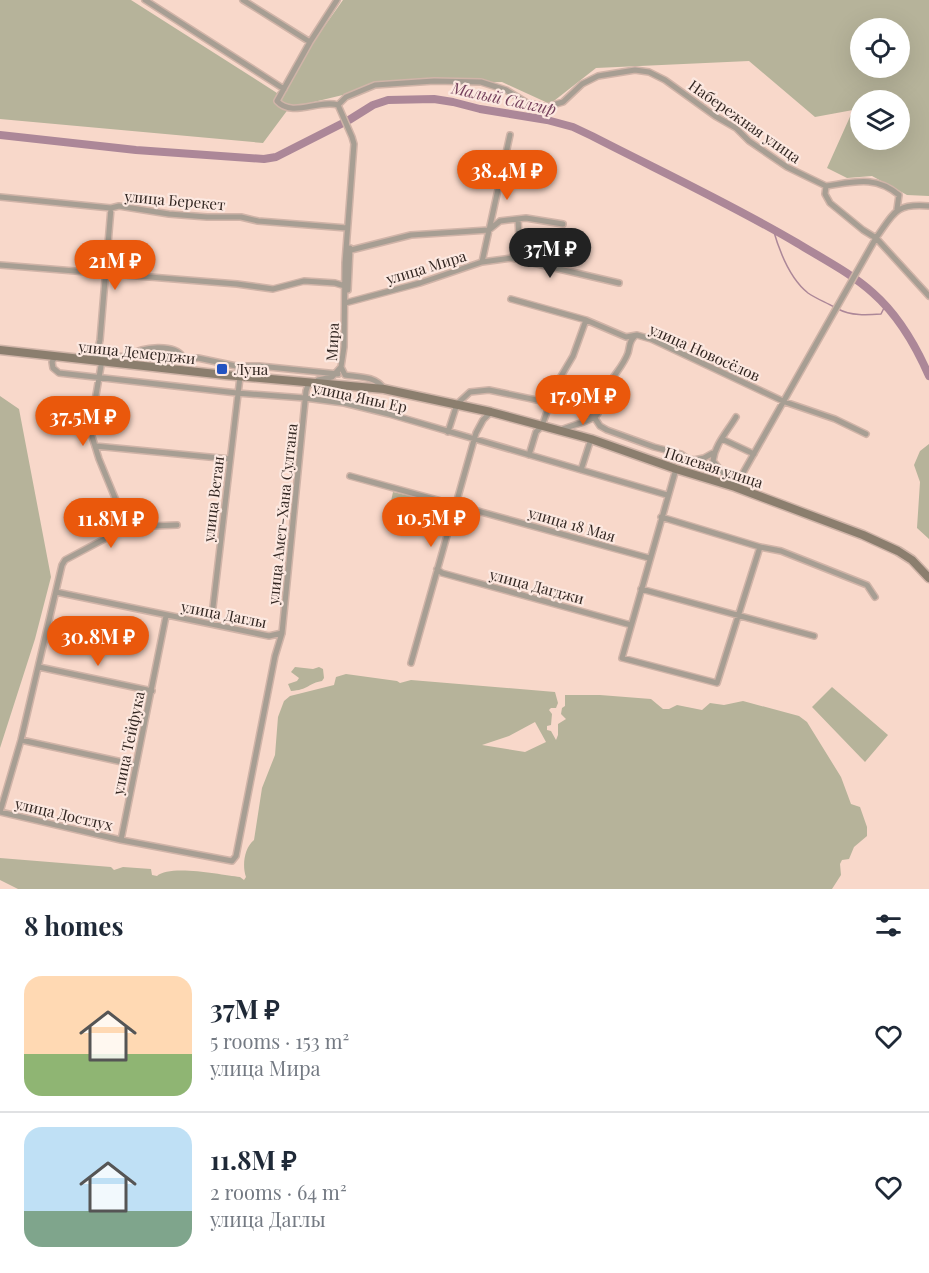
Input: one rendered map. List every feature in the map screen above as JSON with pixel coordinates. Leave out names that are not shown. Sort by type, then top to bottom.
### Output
[{"type":"main road","name":"улица Демерджи","points":[[0,350],[56,357],[95,358],[240,377],[344,384]]},
{"type":"main road","name":"Полевая улица","points":[[344,384],[384,389],[457,404],[591,439],[735,487],[863,535],[912,560],[929,578]]},
{"type":"street","points":[[145,0],[284,89]]},
{"type":"street","points":[[243,0],[310,42]]},
{"type":"street","points":[[337,0],[277,101],[281,106],[296,108],[330,102],[338,105],[352,137],[354,144],[347,228],[345,303]]},
{"type":"street","name":"Набережная улица","points":[[338,105],[345,97],[375,86],[434,81],[481,82],[506,90],[527,103],[546,107],[563,102],[582,84],[598,76],[635,70],[649,72],[674,86],[787,167],[826,186]]},
{"type":"street","points":[[482,262],[510,135]]},
{"type":"street","points":[[736,417],[722,440],[718,442],[713,460],[716,467],[728,477],[735,487],[851,280],[876,238],[897,209],[899,195],[891,189],[870,181],[826,186],[825,194],[830,203],[876,238],[929,296]]},
{"type":"street","name":"улица Берекет","points":[[0,197],[111,208],[119,206],[207,218],[241,217],[258,221],[347,228]]},
{"type":"street","points":[[897,209],[913,204],[929,206]]},
{"type":"street","points":[[111,208],[100,340],[95,358],[99,376],[90,430],[127,527]]},
{"type":"street","points":[[351,250],[411,235],[489,230],[500,221],[526,218],[563,224]]},
{"type":"street","points":[[512,258],[519,237],[518,219]]},
{"type":"street","points":[[345,303],[351,250],[347,241]]},
{"type":"street","name":"улица Мира","points":[[345,303],[420,283],[482,262],[512,258],[619,283]]},
{"type":"street","points":[[0,264],[273,289],[304,281],[345,286]]},
{"type":"street","name":"улица Новосёлов","points":[[510,299],[586,320],[628,339],[637,335],[651,339],[784,402],[835,419],[866,435]]},
{"type":"street","name":"Мира","points":[[345,303],[341,367],[345,375],[374,380],[384,389]]},
{"type":"street","points":[[528,455],[536,432],[542,426],[557,383],[573,356],[586,320]]},
{"type":"street","points":[[559,430],[594,417],[599,412],[609,382],[621,367],[628,352],[628,339]]},
{"type":"street","points":[[128,356],[147,348],[174,351],[183,357]]},
{"type":"street","points":[[95,358],[128,356],[168,359],[198,358],[236,366],[259,366],[345,375]]},
{"type":"street","name":"улица Яны Ер","points":[[56,357],[52,362],[53,368],[59,373],[237,393],[305,398],[389,414],[667,495]]},
{"type":"street","points":[[259,366],[266,379]]},
{"type":"street","points":[[309,382],[332,377],[341,367]]},
{"type":"street","name":"улица Ветан","points":[[211,624],[240,377]]},
{"type":"street","name":"улица Амет-Хана Султана","points":[[121,840],[227,861],[234,860],[275,656],[282,633],[306,386],[309,382]]},
{"type":"street","points":[[448,432],[457,404],[470,392],[489,390],[570,407],[594,417],[600,426],[607,430],[694,460],[714,453]]},
{"type":"street","points":[[411,663],[479,427],[491,412]]},
{"type":"street","points":[[581,470],[591,439]]},
{"type":"street","points":[[722,440],[754,454]]},
{"type":"street","points":[[95,446],[230,459]]},
{"type":"street","points":[[646,459],[654,447]]},
{"type":"street","points":[[676,469],[660,517],[622,658],[717,683],[760,547]]},
{"type":"street","name":"улица 18 Мая","points":[[350,476],[649,558]]},
{"type":"street","points":[[660,517],[760,547],[781,551],[867,585],[874,597]]},
{"type":"street","points":[[0,812],[21,740],[39,667],[45,630],[65,560],[127,527],[177,525]]},
{"type":"street","name":"улица Дагджи","points":[[437,569],[442,573],[631,625]]},
{"type":"street","points":[[641,589],[814,636]]},
{"type":"street","name":"улица Даглы","points":[[56,592],[269,636],[282,633]]},
{"type":"street","name":"улица Тейфука","points":[[121,840],[166,616]]},
{"type":"street","points":[[39,667],[152,690]]},
{"type":"street","points":[[21,740],[136,765]]},
{"type":"street","name":"улица Достлух","points":[[0,812],[121,840]]},
{"type":"shaded area","points":[[0,0],[131,0],[277,93],[343,0],[929,0],[929,196],[907,195],[872,176],[847,178],[827,168],[850,117],[850,150],[910,150],[910,90],[850,90],[850,111],[815,117],[749,61],[596,68],[550,104],[502,82],[384,85],[289,108],[263,143],[0,119]]},
{"type":"shaded area","points":[[0,396],[19,409],[51,577],[35,639],[0,748]]},
{"type":"shaded area","points":[[929,444],[929,539],[917,528],[920,482],[914,465],[920,451]]},
{"type":"shaded area","points":[[393,492],[423,499],[420,508],[391,501]]},
{"type":"shaded area","points":[[295,667],[313,669],[319,667],[323,669],[324,678],[305,688],[291,691],[288,684],[299,678],[291,672]]},
{"type":"shaded area","points":[[346,674],[400,683],[411,680],[555,692],[558,703],[556,708],[549,710],[552,714],[551,725],[547,726],[547,730],[551,731],[556,740],[558,724],[566,719],[561,714],[565,706],[565,695],[651,699],[663,709],[677,705],[702,710],[710,703],[724,705],[743,701],[799,716],[807,722],[841,777],[851,804],[860,807],[867,827],[867,836],[854,847],[849,859],[842,860],[841,875],[832,889],[18,889],[0,880],[0,858],[111,867],[114,870],[123,867],[151,869],[152,875],[157,876],[173,871],[197,871],[240,877],[244,880],[246,877],[245,857],[254,840],[262,788],[275,755],[278,717],[284,701],[290,696],[334,685],[336,677]],"holes":[[[535,722],[546,742],[525,752],[482,745],[509,736]]]},
{"type":"shaded area","points":[[832,687],[888,735],[865,762],[812,707]]},
{"type":"waterway","name":"Малый Салгир","points":[[0,135],[136,150],[264,159],[276,157],[349,120],[373,105],[388,100],[434,99],[547,120],[573,127],[695,188],[772,229],[846,273],[873,293],[890,311],[912,342],[929,376]]},
{"type":"waterway","points":[[773,229],[782,255],[795,280],[808,293],[834,307]]},
{"type":"waterway","points":[[838,309],[854,314],[881,314],[885,306]]},
{"type":"place","name":"Луна","points":[[222,369]]}]
